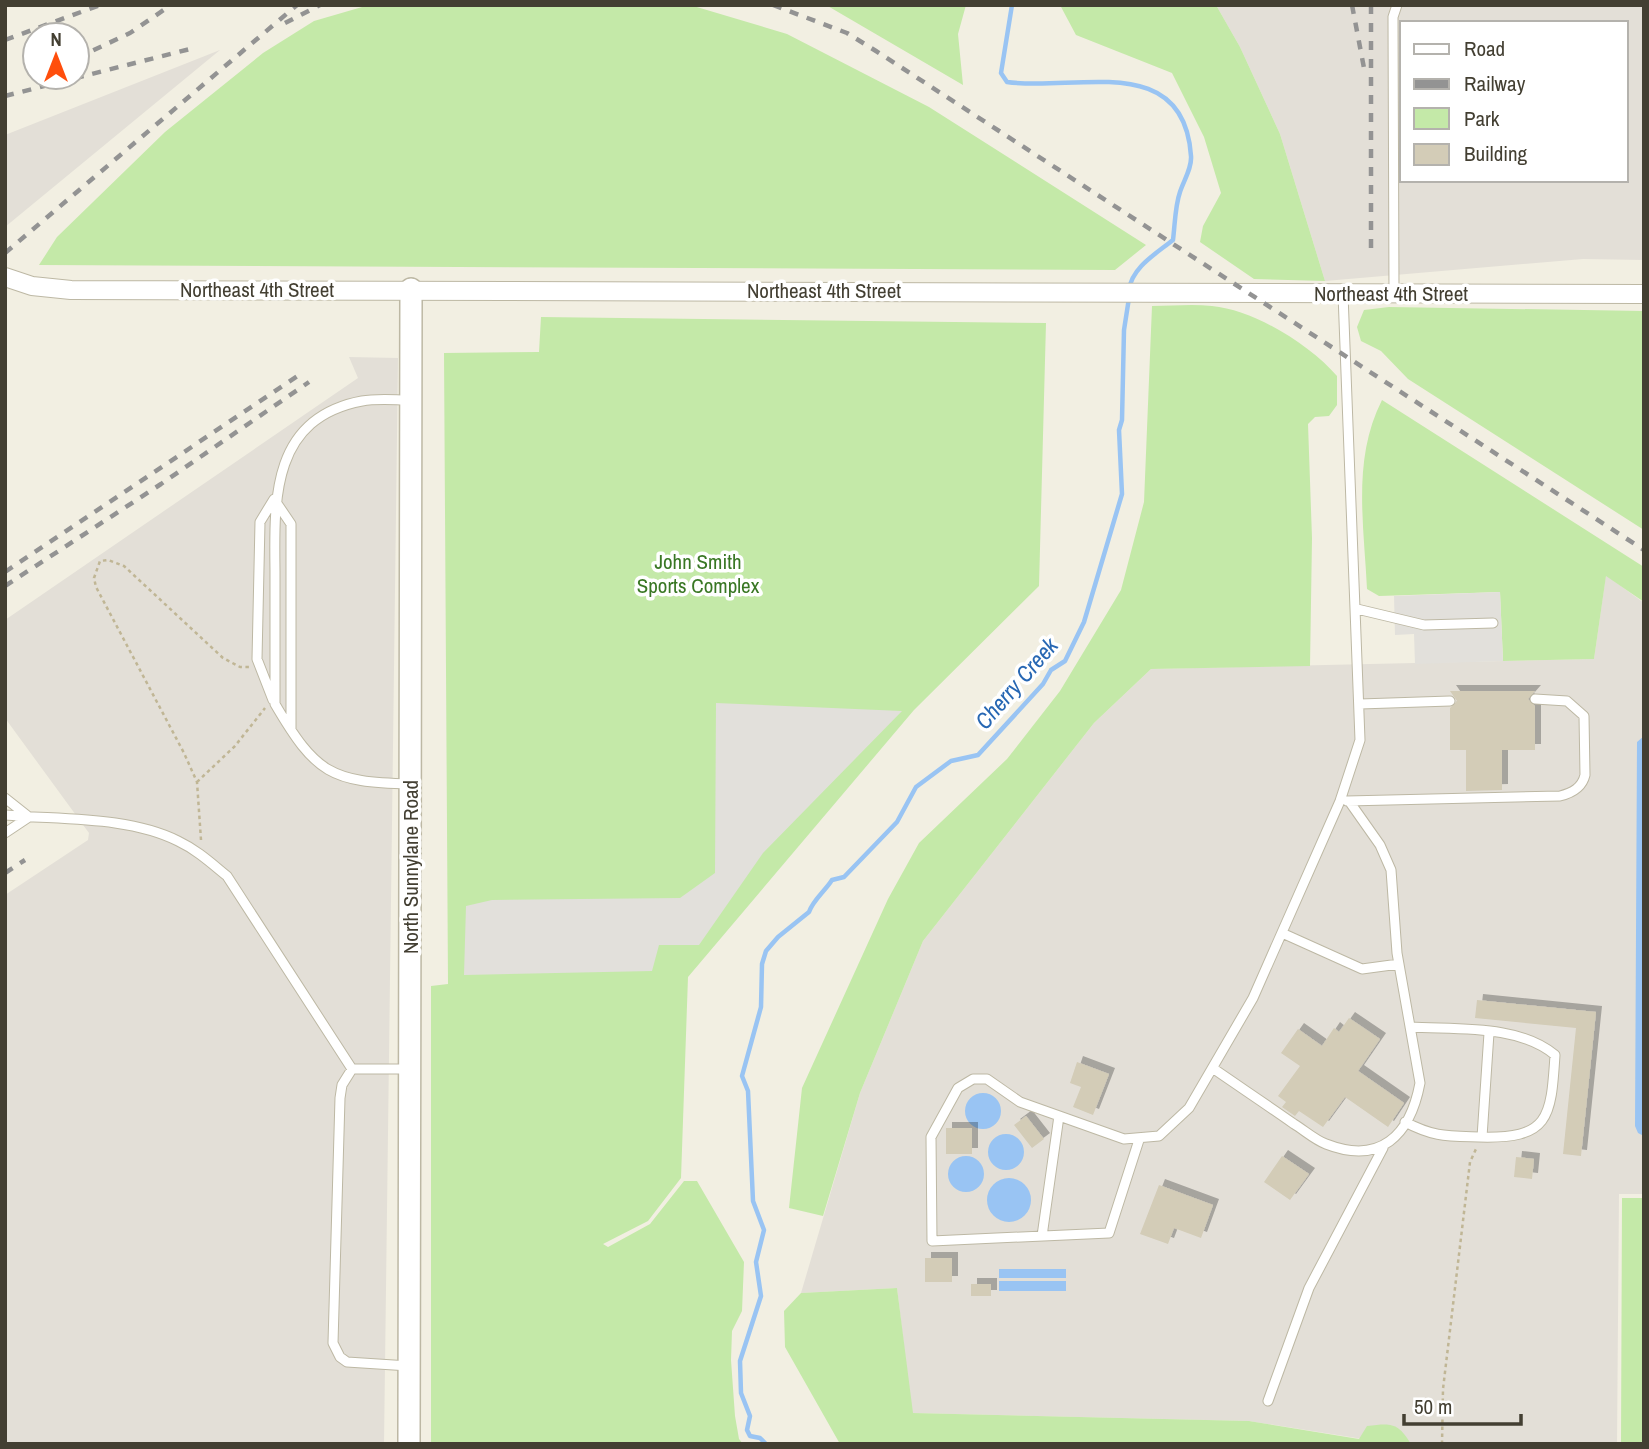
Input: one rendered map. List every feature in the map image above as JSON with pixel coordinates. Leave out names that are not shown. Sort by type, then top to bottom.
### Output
[{"type":"street","name":"Northeast 4th Street","points":[[5,277],[32,286],[71,290],[1644,294]]},
{"type":"street","name":"North Sunnylane Road","points":[[409,1444],[411,289]]},
{"type":"lane","points":[[1394,294],[1392,17],[1396,5]]},
{"type":"lane","points":[[1139,1140],[1108,1233],[932,1241],[931,1137],[958,1088],[973,1079],[987,1079],[1020,1102],[1124,1139],[1139,1140],[1159,1136],[1175,1124],[1214,1069],[1253,998],[1345,801],[1360,740],[1360,704],[1343,294]]},
{"type":"lane","points":[[410,400],[364,400],[341,407],[316,422],[287,453],[274,499],[260,523],[259,667],[291,732],[322,766],[358,783],[410,785]]},
{"type":"lane","points":[[274,499],[274,701]]},
{"type":"lane","points":[[274,499],[291,524],[291,732]]},
{"type":"lane","points":[[1357,609],[1424,625],[1493,623]]},
{"type":"lane","points":[[1345,801],[1572,793],[1583,782],[1585,775],[1584,716],[1567,701],[1535,699]]},
{"type":"lane","points":[[1360,704],[1450,701]]},
{"type":"lane","points":[[5,799],[29,817]]},
{"type":"lane","points":[[1268,1401],[1309,1288],[1383,1148],[1398,1136],[1417,1100],[1420,1083],[1399,964],[1391,870],[1380,845],[1345,801]]},
{"type":"lane","points":[[5,815],[130,826],[176,839],[201,854],[227,876],[352,1069]]},
{"type":"lane","points":[[5,833],[29,817]]},
{"type":"lane","points":[[1282,933],[1362,969],[1399,964]]},
{"type":"lane","points":[[1405,1122],[1431,1136],[1514,1138],[1528,1133],[1543,1119],[1552,1101],[1555,1055],[1540,1042],[1516,1035],[1410,1027]]},
{"type":"lane","points":[[1482,1137],[1489,1033]]},
{"type":"lane","points":[[352,1069],[410,1069]]},
{"type":"lane","points":[[352,1069],[342,1085],[340,1098],[333,1343],[340,1357],[347,1362],[409,1366]]},
{"type":"lane","points":[[1214,1069],[1324,1144],[1355,1150],[1383,1148]]},
{"type":"lane","points":[[1042,1236],[1059,1116]]},
{"type":"path","points":[[201,854],[202,821],[197,782],[96,587],[94,578],[100,561],[108,560],[124,566],[234,665],[259,667]]},
{"type":"path","points":[[197,782],[235,747],[274,701]]},
{"type":"path","points":[[1442,1444],[1443,1389],[1470,1161],[1482,1137]]},
{"type":"shaded area","points":[[1216,5],[1644,5],[1644,260],[1583,259],[1325,281],[1280,134],[1240,47]]},
{"type":"shaded area","points":[[220,50],[5,227],[5,135]]},
{"type":"shaded area","points":[[349,357],[398,358],[384,1444],[5,1444],[5,895],[88,840],[89,833],[5,718],[5,620],[358,378]]},
{"type":"shaded area","points":[[1606,575],[1644,603],[1644,1194],[1619,1194],[1617,1444],[1370,1444],[1369,1440],[1249,1421],[912,1413],[897,1288],[801,1293],[860,1093],[923,941],[1094,723],[1151,669],[1594,659]]},
{"type":"shaded area","points":[[1500,592],[1503,661],[1415,664],[1414,634],[1395,635],[1394,596]]},
{"type":"shaded area","points":[[716,703],[902,711],[763,853],[699,945],[659,945],[652,971],[464,975],[466,906],[492,900],[680,898],[715,873]]},
{"type":"green space","points":[[369,5],[690,5],[787,34],[929,107],[1146,245],[1115,270],[39,265],[57,237],[165,132],[263,53],[314,21]]},
{"type":"green space","points":[[826,5],[966,5],[958,34],[963,85]]},
{"type":"green space","points":[[1060,5],[1216,5],[1240,47],[1280,134],[1325,281],[1254,279],[1200,242],[1203,226],[1221,193],[1204,137],[1172,73],[1076,35]]},
{"type":"green space","points":[[1152,306],[1212,306],[1246,314],[1297,341],[1337,376],[1337,405],[1329,416],[1315,417],[1308,424],[1312,538],[1310,666],[1151,669],[1094,723],[923,941],[860,1093],[823,1216],[789,1208],[802,1088],[888,899],[919,843],[1007,759],[1060,691],[1121,590],[1144,502]]},
{"type":"green space","points":[[1389,307],[1644,311],[1644,530],[1408,379],[1381,351],[1361,341],[1357,327],[1364,310]]},
{"type":"green space","name":"John Smith Sports Complex","points":[[541,317],[1046,323],[1039,586],[914,710],[688,977],[681,1178],[648,1221],[603,1244],[608,1247],[650,1224],[684,1181],[697,1181],[744,1262],[742,1311],[732,1331],[731,1360],[735,1416],[739,1439],[743,1444],[431,1444],[431,986],[448,984],[444,353],[539,352]]},
{"type":"green space","points":[[1382,400],[1644,567],[1644,602],[1606,576],[1594,659],[1503,661],[1500,592],[1379,596],[1367,589],[1363,469],[1373,422]]},
{"type":"green space","points":[[1622,1198],[1644,1198],[1644,1444],[1621,1444]]},
{"type":"green space","points":[[897,1288],[913,1413],[1249,1421],[1359,1439],[1367,1426],[1388,1425],[1402,1431],[1411,1444],[840,1444],[785,1347],[784,1311],[801,1293]]},
{"type":"water","points":[[1644,736],[1644,1136],[1638,1133],[1635,1126],[1637,742]]},
{"type":"water","points":[[983,1093],[996,1098],[1001,1111],[996,1124],[983,1129],[970,1124],[965,1111],[970,1098]]},
{"type":"water","points":[[1006,1134],[1019,1139],[1024,1152],[1019,1165],[1006,1170],[993,1165],[988,1152],[993,1139]]},
{"type":"water","points":[[966,1156],[979,1161],[984,1174],[979,1187],[966,1192],[953,1187],[948,1174],[953,1161]]},
{"type":"water","points":[[1009,1178],[1018,1179],[1025,1184],[1030,1191],[1030,1209],[1025,1216],[1018,1221],[1009,1222],[1000,1221],[993,1216],[988,1209],[987,1200],[988,1191],[993,1184],[1000,1179]]},
{"type":"water","points":[[999,1269],[1066,1269],[1066,1278],[999,1278]]},
{"type":"water","points":[[999,1281],[1066,1281],[1066,1291],[999,1291]]},
{"type":"building","points":[[1450,691],[1535,691],[1528,699],[1535,706],[1535,750],[1502,750],[1502,790],[1466,791],[1466,750],[1450,750],[1450,708],[1457,701]]},
{"type":"building","points":[[1477,1000],[1596,1012],[1581,1156],[1563,1154],[1576,1028],[1475,1018]]},
{"type":"building","points":[[1349,1018],[1380,1039],[1358,1071],[1404,1103],[1388,1127],[1345,1097],[1323,1127],[1299,1111],[1295,1116],[1282,1107],[1286,1102],[1278,1096],[1300,1066],[1281,1053],[1298,1029],[1322,1046],[1334,1028],[1339,1032]]},
{"type":"building","points":[[1077,1062],[1109,1074],[1093,1115],[1073,1107],[1081,1087],[1070,1083]]},
{"type":"building","points":[[1026,1116],[1044,1139],[1032,1148],[1014,1125]]},
{"type":"building","points":[[946,1128],[972,1128],[972,1154],[946,1154]]},
{"type":"building","points":[[1282,1156],[1309,1174],[1290,1200],[1264,1182]]},
{"type":"building","points":[[1516,1157],[1534,1159],[1532,1179],[1514,1177]]},
{"type":"building","points":[[1159,1185],[1213,1205],[1201,1238],[1174,1228],[1168,1244],[1140,1234]]},
{"type":"building","points":[[925,1258],[952,1258],[952,1282],[925,1282]]},
{"type":"building","points":[[971,1284],[991,1284],[991,1296],[971,1296]]},
{"type":"waterway","name":"Cherry Creek","points":[[1012,5],[1001,73],[1007,82],[1121,83],[1147,89],[1169,101],[1184,123],[1191,160],[1178,197],[1173,240],[1140,268],[1129,290]]},
{"type":"waterway","name":"Cherry Creek","points":[[766,1444],[760,1438],[750,1436],[747,1430],[750,1416],[741,1393],[740,1361],[761,1296],[756,1262],[764,1230],[753,1201],[748,1091],[742,1076],[761,1007],[762,964],[766,951],[778,937],[809,912],[832,880],[844,877],[897,822],[916,787],[951,761],[978,755],[1043,684],[1051,670],[1065,661],[1084,622],[1122,494],[1119,430],[1122,420],[1124,330],[1129,298]]},
{"type":"railway","points":[[5,40],[100,5]]},
{"type":"railway","points":[[91,51],[130,33],[171,5]]},
{"type":"railway","points":[[5,253],[297,5]]},
{"type":"railway","points":[[285,23],[320,5]]},
{"type":"railway","points":[[773,5],[847,33],[876,51],[1644,550]]},
{"type":"railway","points":[[1352,5],[1364,68]]},
{"type":"railway","points":[[1371,5],[1371,248]]},
{"type":"railway","points":[[5,96],[190,49]]},
{"type":"railway","points":[[5,572],[299,375]]},
{"type":"railway","points":[[5,586],[161,484],[309,382]]},
{"type":"railway","points":[[5,873],[25,860]]}]
